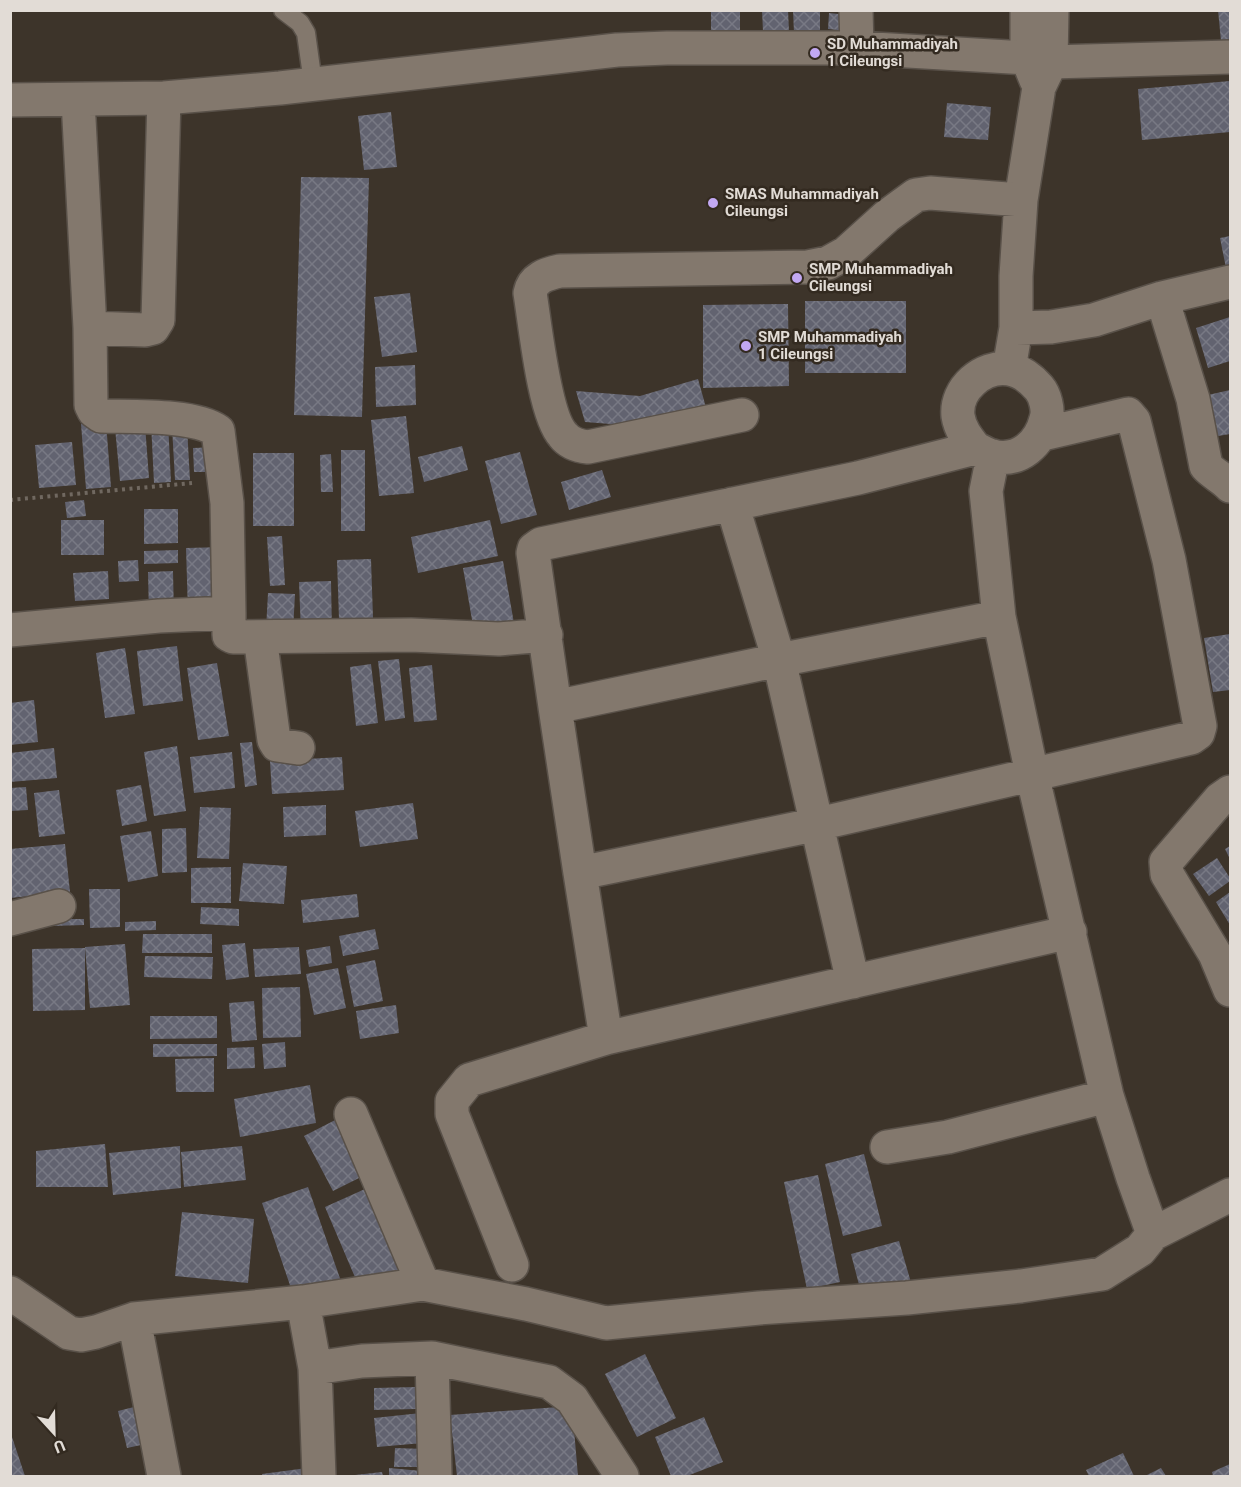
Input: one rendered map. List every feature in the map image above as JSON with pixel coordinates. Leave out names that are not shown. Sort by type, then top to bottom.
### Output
[{"type":"street","points":[[856,10],[857,48]]},
{"type":"street","points":[[1027,10],[1039,69]]},
{"type":"street","points":[[1009,369],[1016,328],[1016,276],[1021,200],[1039,69],[1052,10]]},
{"type":"street","points":[[10,100],[164,98],[280,88],[617,50],[667,48],[857,48],[1039,69],[1230,57]]},
{"type":"street","points":[[90,328],[145,330],[153,328],[159,320],[164,98]]},
{"type":"street","points":[[78,100],[90,328],[91,405],[94,411],[101,416],[187,420],[213,427],[220,434],[227,503],[229,634],[260,637],[411,635],[499,639],[546,635]]},
{"type":"street","points":[[741,414],[588,447],[578,446],[559,430],[547,396],[530,293],[531,286],[546,274],[560,271],[808,267],[828,263],[846,253],[887,216],[916,195],[930,193],[1021,200]]},
{"type":"street","points":[[1016,328],[1051,327],[1094,320],[1162,298],[1230,282]]},
{"type":"street","points":[[1162,298],[1193,399],[1206,466],[1230,486]]},
{"type":"street","points":[[606,1038],[533,558],[534,549],[541,544],[984,452],[1013,456],[1030,448],[1042,434],[1048,413],[1043,392],[1029,376],[1009,369],[990,370],[973,380],[962,396],[958,415],[963,433],[984,452],[999,617],[1032,774],[1107,1096],[1153,1234]]},
{"type":"street","points":[[580,873],[818,824],[1191,738],[1198,733],[1200,726],[1169,560],[1134,421],[1128,414],[1042,434]]},
{"type":"street","points":[[732,504],[779,660],[853,982]]},
{"type":"street","points":[[10,630],[159,616],[229,613]]},
{"type":"street","points":[[555,707],[999,617]]},
{"type":"street","points":[[260,637],[273,740],[277,746],[298,747]]},
{"type":"street","points":[[1230,792],[1220,799],[1166,862],[1167,874],[1215,954],[1230,990]]},
{"type":"street","points":[[10,919],[59,906]]},
{"type":"street","points":[[512,1265],[452,1114],[452,1101],[469,1080],[606,1038],[1070,932]]},
{"type":"street","points":[[887,1147],[948,1137],[1107,1096]]},
{"type":"street","points":[[351,1114],[423,1284]]},
{"type":"street","points":[[10,1293],[69,1333],[81,1335],[134,1319],[303,1302],[423,1284],[526,1304],[606,1323],[759,1308],[907,1298],[1021,1286],[1102,1274],[1140,1250],[1153,1234],[1230,1195]]},
{"type":"street","points":[[303,1302],[315,1368],[319,1476]]},
{"type":"street","points":[[134,1319],[164,1476]]},
{"type":"street","points":[[315,1368],[362,1361],[432,1358],[549,1382],[572,1399],[622,1476]]},
{"type":"street","points":[[432,1358],[435,1476]]},
{"type":"lane","points":[[283,10],[300,23],[306,33],[313,83]]},
{"type":"path","points":[[10,500],[225,480]]},
{"type":"building","points":[[711,10],[740,10],[740,34],[711,35]]},
{"type":"building","points":[[762,10],[788,10],[789,31],[763,32]]},
{"type":"building","points":[[793,10],[820,10],[820,32],[794,33]]},
{"type":"building","points":[[1218,10],[1230,10],[1230,40],[1221,41]]},
{"type":"building","points":[[829,13],[848,15],[847,31],[828,29]]},
{"type":"building","points":[[1230,81],[1230,132],[1142,140],[1138,89]]},
{"type":"building","points":[[947,103],[991,107],[988,140],[944,137]]},
{"type":"building","points":[[391,112],[397,167],[364,170],[358,116]]},
{"type":"building","points":[[301,177],[369,178],[362,417],[294,415]]},
{"type":"building","points":[[1230,236],[1230,277],[1228,278],[1220,238]]},
{"type":"building","points":[[410,293],[417,352],[382,357],[374,297]]},
{"type":"building","points":[[805,301],[906,301],[906,373],[805,373]]},
{"type":"building","name":"SMP Muhammadiyah 1 Cileungsi","points":[[788,304],[789,386],[703,388],[703,305]]},
{"type":"building","points":[[1230,317],[1230,361],[1208,368],[1196,328]]},
{"type":"building","points":[[415,365],[416,405],[376,407],[375,367]]},
{"type":"building","points":[[698,379],[707,411],[649,427],[585,422],[576,391],[640,396]]},
{"type":"building","points":[[1230,390],[1230,434],[1218,436],[1208,395]]},
{"type":"building","points":[[406,416],[414,493],[379,496],[371,420]]},
{"type":"building","points":[[106,422],[111,487],[86,489],[81,424]]},
{"type":"building","points":[[168,422],[171,482],[154,483],[151,423]]},
{"type":"building","points":[[145,425],[149,478],[120,481],[115,428]]},
{"type":"building","points":[[172,427],[187,427],[190,480],[175,480]]},
{"type":"building","points":[[72,442],[76,485],[39,488],[35,445]]},
{"type":"building","points":[[462,446],[468,470],[424,482],[418,457]]},
{"type":"building","points":[[217,447],[217,472],[194,472],[193,448]]},
{"type":"building","points":[[341,450],[365,450],[365,531],[341,531]]},
{"type":"building","points":[[520,452],[537,515],[501,524],[485,461]]},
{"type":"building","points":[[253,453],[294,453],[294,526],[253,526]]},
{"type":"building","points":[[331,454],[333,492],[321,492],[320,455]]},
{"type":"building","points":[[602,470],[611,497],[569,510],[561,482]]},
{"type":"building","points":[[84,500],[86,516],[67,518],[65,502]]},
{"type":"building","points":[[144,509],[178,509],[178,543],[144,544]]},
{"type":"building","points":[[61,520],[104,520],[104,555],[61,555]]},
{"type":"building","points":[[490,520],[498,556],[418,573],[411,537]]},
{"type":"building","points":[[282,536],[285,585],[270,586],[267,537]]},
{"type":"building","points":[[224,547],[226,611],[188,613],[186,548]]},
{"type":"building","points":[[178,550],[178,563],[144,564],[144,551]]},
{"type":"building","points":[[371,559],[373,618],[339,619],[337,560]]},
{"type":"building","points":[[138,560],[139,581],[119,582],[118,561]]},
{"type":"building","points":[[503,561],[515,629],[475,637],[463,568]]},
{"type":"building","points":[[108,571],[109,599],[75,601],[73,573]]},
{"type":"building","points":[[173,571],[174,615],[149,615],[148,572]]},
{"type":"building","points":[[331,581],[332,632],[301,633],[299,582]]},
{"type":"building","points":[[268,593],[295,594],[293,631],[266,629]]},
{"type":"building","points":[[1230,634],[1230,690],[1213,692],[1204,638]]},
{"type":"building","points":[[177,646],[183,701],[143,706],[137,651]]},
{"type":"building","points":[[125,648],[135,714],[105,718],[96,653]]},
{"type":"building","points":[[399,659],[405,718],[385,721],[378,661]]},
{"type":"building","points":[[217,663],[229,736],[198,740],[187,668]]},
{"type":"building","points":[[371,664],[378,723],[356,726],[350,667]]},
{"type":"building","points":[[432,665],[437,720],[414,722],[409,668]]},
{"type":"building","points":[[34,700],[38,742],[10,745],[10,703]]},
{"type":"building","points":[[252,742],[257,785],[245,787],[240,743]]},
{"type":"building","points":[[177,746],[186,811],[154,816],[144,752]]},
{"type":"building","points":[[54,748],[57,778],[10,782],[10,753]]},
{"type":"building","points":[[232,752],[235,788],[194,793],[190,757]]},
{"type":"building","points":[[342,757],[344,790],[272,794],[270,761]]},
{"type":"building","points":[[141,785],[147,821],[122,826],[116,790]]},
{"type":"building","points":[[26,787],[28,810],[10,811],[10,788]]},
{"type":"building","points":[[59,790],[65,834],[39,837],[34,793]]},
{"type":"building","points":[[413,803],[418,839],[360,847],[355,811]]},
{"type":"building","points":[[326,805],[326,835],[284,837],[283,807]]},
{"type":"building","points":[[200,807],[231,808],[229,859],[197,858]]},
{"type":"building","points":[[186,828],[187,872],[162,873],[162,829]]},
{"type":"building","points":[[151,831],[158,876],[128,882],[120,836]]},
{"type":"building","points":[[65,844],[70,892],[10,898],[10,849]]},
{"type":"building","points":[[1230,846],[1230,859],[1225,849]]},
{"type":"building","points":[[1217,858],[1230,881],[1209,896],[1193,874]]},
{"type":"building","points":[[243,863],[287,866],[284,904],[239,901]]},
{"type":"building","points":[[231,867],[231,903],[191,903],[191,868]]},
{"type":"building","points":[[89,889],[120,889],[120,927],[90,928]]},
{"type":"building","points":[[1230,892],[1230,925],[1216,902]]},
{"type":"building","points":[[357,894],[359,917],[303,923],[301,900]]},
{"type":"building","points":[[201,907],[239,909],[239,926],[200,924]]},
{"type":"building","points":[[51,919],[84,919],[84,925],[51,926]]},
{"type":"building","points":[[156,921],[156,930],[125,931],[125,922]]},
{"type":"building","points":[[375,929],[379,949],[343,956],[339,936]]},
{"type":"building","points":[[143,934],[212,934],[212,953],[142,953]]},
{"type":"building","points":[[245,943],[249,977],[226,980],[222,945]]},
{"type":"building","points":[[125,944],[130,1005],[90,1008],[85,947]]},
{"type":"building","points":[[330,946],[332,963],[309,967],[306,950]]},
{"type":"building","points":[[299,947],[301,974],[255,977],[253,949]]},
{"type":"building","points":[[85,948],[85,1010],[33,1011],[32,949]]},
{"type":"building","points":[[145,956],[213,957],[212,979],[144,977]]},
{"type":"building","points":[[375,960],[383,1001],[354,1007],[346,966]]},
{"type":"building","points":[[338,968],[346,1008],[314,1015],[306,974]]},
{"type":"building","points":[[300,987],[301,1037],[263,1038],[262,988]]},
{"type":"building","points":[[254,1001],[257,1040],[232,1042],[229,1003]]},
{"type":"building","points":[[396,1005],[399,1033],[360,1039],[356,1011]]},
{"type":"building","points":[[150,1016],[217,1016],[217,1038],[150,1039]]},
{"type":"building","points":[[285,1042],[286,1067],[264,1069],[262,1044]]},
{"type":"building","points":[[153,1044],[217,1044],[217,1056],[153,1057]]},
{"type":"building","points":[[254,1047],[255,1068],[227,1069],[227,1048]]},
{"type":"building","points":[[214,1058],[214,1092],[176,1092],[175,1059]]},
{"type":"building","points":[[310,1085],[316,1123],[240,1137],[234,1099]]},
{"type":"building","points":[[343,1116],[371,1172],[333,1191],[304,1136]]},
{"type":"building","points":[[105,1144],[108,1187],[36,1187],[36,1151]]},
{"type":"building","points":[[180,1146],[181,1188],[113,1195],[109,1153]]},
{"type":"building","points":[[242,1146],[246,1180],[184,1187],[181,1152]]},
{"type":"building","points":[[864,1154],[882,1226],[843,1236],[825,1164]]},
{"type":"building","points":[[818,1175],[840,1282],[807,1289],[784,1182]]},
{"type":"building","points":[[308,1187],[342,1284],[295,1300],[262,1203]]},
{"type":"building","points":[[365,1189],[400,1272],[360,1289],[325,1207]]},
{"type":"building","points":[[182,1212],[254,1219],[248,1283],[175,1276]]},
{"type":"building","points":[[899,1241],[912,1286],[863,1300],[851,1254]]},
{"type":"building","points":[[645,1354],[676,1418],[637,1437],[605,1374]]},
{"type":"building","points":[[416,1387],[416,1409],[374,1410],[374,1388]]},
{"type":"building","points":[[146,1404],[155,1442],[127,1448],[118,1411]]},
{"type":"building","points":[[572,1406],[578,1476],[457,1476],[450,1415]]},
{"type":"building","points":[[421,1413],[423,1443],[377,1447],[374,1418]]},
{"type":"building","points":[[704,1417],[723,1462],[687,1476],[671,1476],[655,1437]]},
{"type":"building","points":[[11,1434],[25,1476],[10,1476]]},
{"type":"building","points":[[395,1448],[425,1449],[425,1467],[394,1467]]},
{"type":"building","points":[[1123,1453],[1134,1476],[1089,1476],[1086,1470]]},
{"type":"building","points":[[1230,1464],[1230,1476],[1213,1476],[1212,1472]]},
{"type":"building","points":[[307,1468],[308,1476],[263,1476],[262,1474]]},
{"type":"building","points":[[389,1468],[422,1471],[421,1476],[389,1476]]},
{"type":"building","points":[[1161,1468],[1166,1476],[1145,1476]]},
{"type":"building","points":[[382,1472],[383,1476],[355,1476],[355,1475]]},
{"type":"place","name":"SD Muhammadiyah 1 Cileungsi","points":[[815,53]]},
{"type":"place","name":"SMAS Muhammadiyah Cileungsi","points":[[713,203]]},
{"type":"place","name":"SMP Muhammadiyah Cileungsi","points":[[797,278]]},
{"type":"place","name":"SMP Muhammadiyah 1 Cileungsi","points":[[746,346]]}]
